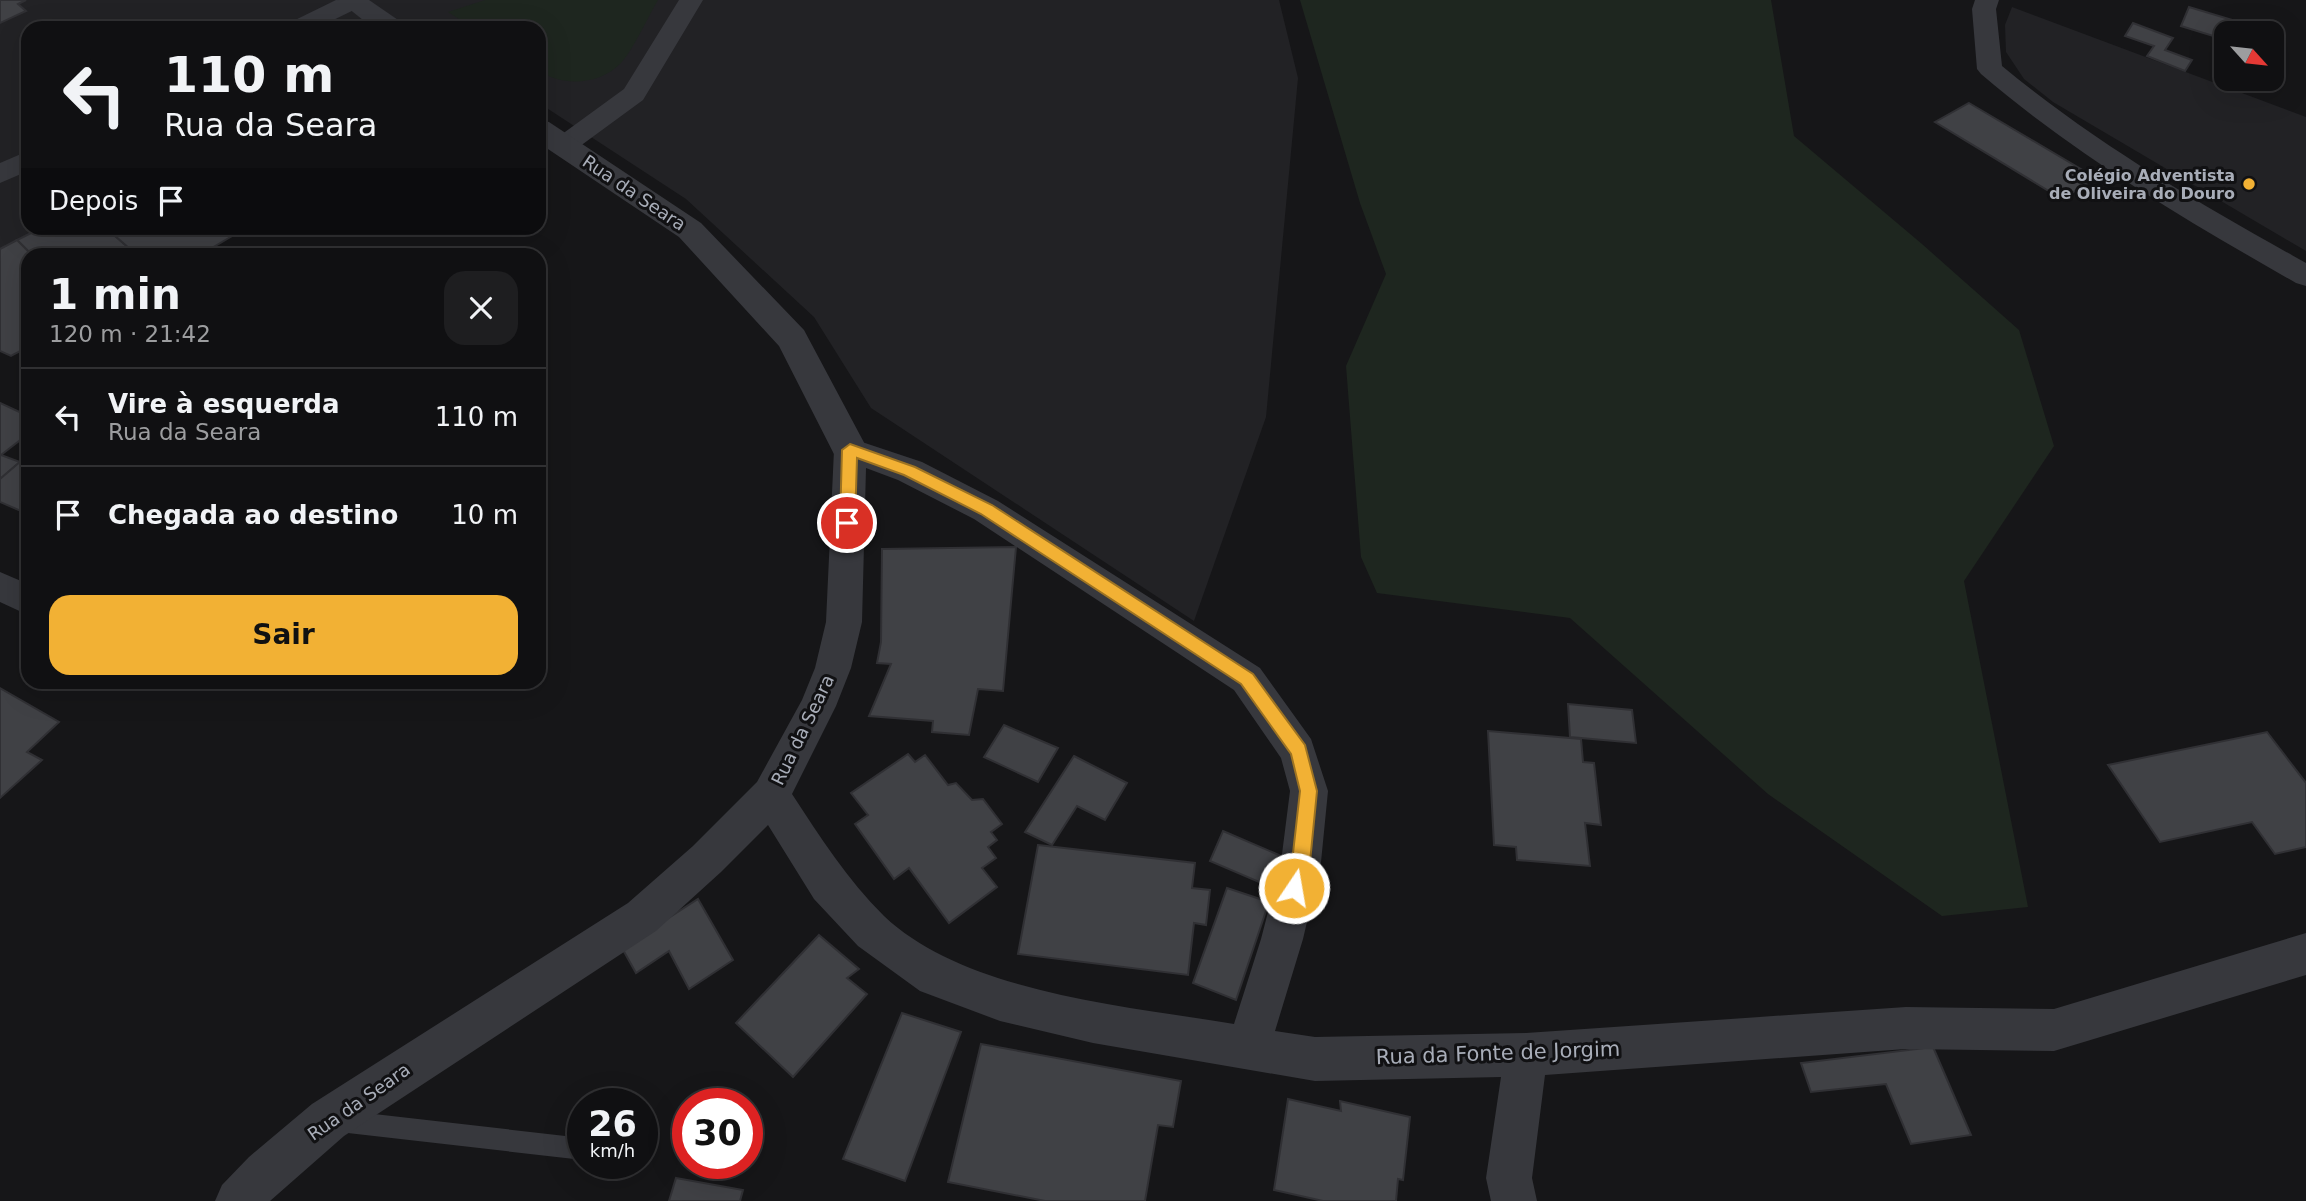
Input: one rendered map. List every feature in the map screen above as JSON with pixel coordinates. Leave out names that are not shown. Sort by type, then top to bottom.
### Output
[{"type":"street","points":[[551,138],[634,94],[691,0]]},
{"type":"street","points":[[1987,0],[1984,9],[1990,69],[2034,108],[2137,179],[2306,276]]},
{"type":"street","points":[[312,21],[352,1],[381,21]]},
{"type":"street","name":"Rua da Seara","points":[[238,1201],[265,1173],[328,1120],[642,917],[707,859],[771,795],[818,706],[833,668],[844,622],[850,450],[792,339],[690,230],[551,138]]},
{"type":"street","points":[[0,174],[21,164]]},
{"type":"street","points":[[850,450],[910,471],[986,510],[1247,679],[1298,751],[1309,791],[1301,862],[1282,939],[1248,1048]]},
{"type":"street","points":[[0,586],[21,596]]},
{"type":"street","name":"Rua da Fonte de Jorgim","points":[[771,795],[828,885],[872,932],[935,976],[1000,1000],[1093,1022],[1315,1059],[1526,1055],[1906,1028],[2054,1030],[2306,954]]},
{"type":"street","points":[[1514,1201],[1509,1178],[1526,1055]]},
{"type":"lane","points":[[328,1120],[567,1147]]},
{"type":"shaded area","points":[[0,0],[1279,0],[1298,78],[1266,417],[1194,621],[871,408],[814,317],[686,199],[546,108],[546,21],[21,21],[21,235],[234,235],[211,248],[21,248],[21,297],[11,356],[0,351]]},
{"type":"shaded area","points":[[485,0],[658,0],[621,63],[603,76],[581,81],[559,80],[546,74],[546,21],[462,21],[448,12]]},
{"type":"shaded area","points":[[1300,0],[1771,0],[1794,136],[2019,330],[2054,446],[1964,581],[2028,907],[1942,916],[1768,794],[1570,618],[1377,593],[1361,557],[1346,366],[1386,274],[1360,203]]},
{"type":"shaded area","name":"Colégio Adventista de Oliveira do Douro","points":[[2012,7],[2214,83],[2214,91],[2237,91],[2306,117],[2306,251],[2053,102],[2024,79],[2006,52],[2005,25]]},
{"type":"building","points":[[0,0],[26,0],[18,4],[26,11],[0,23]]},
{"type":"building","points":[[2189,7],[2236,21],[2214,21],[2214,36],[2181,26]]},
{"type":"building","points":[[2133,23],[2173,38],[2165,50],[2192,60],[2185,71],[2147,56],[2154,46],[2125,36]]},
{"type":"building","points":[[1969,103],[2096,178],[2062,199],[1935,122]]},
{"type":"building","points":[[27,235],[114,235],[129,248],[25,248],[17,240]]},
{"type":"building","points":[[114,235],[234,235],[212,248],[129,248]]},
{"type":"building","points":[[17,240],[25,248],[21,248],[21,351],[11,356],[0,351],[0,249]]},
{"type":"building","points":[[0,403],[21,413],[21,439],[1,455],[20,462],[0,479]]},
{"type":"building","points":[[21,461],[21,511],[0,502],[0,479]]},
{"type":"building","points":[[1016,547],[1003,691],[978,689],[969,735],[932,732],[933,721],[869,716],[891,664],[877,663],[881,642],[882,549]]},
{"type":"building","points":[[0,688],[59,722],[27,752],[42,760],[0,798]]},
{"type":"building","points":[[1568,704],[1632,710],[1636,743],[1570,737]]},
{"type":"building","points":[[1004,725],[1058,748],[1038,782],[984,757]]},
{"type":"building","points":[[1488,731],[1581,739],[1583,762],[1594,763],[1601,825],[1585,823],[1590,866],[1517,860],[1516,847],[1494,845]]},
{"type":"building","points":[[2267,732],[2306,783],[2306,847],[2275,854],[2252,822],[2160,842],[2108,765]]},
{"type":"building","points":[[908,754],[915,762],[925,755],[948,785],[956,783],[972,800],[983,799],[1002,824],[991,832],[997,840],[988,847],[996,858],[982,868],[997,887],[949,923],[909,868],[894,879],[855,824],[868,815],[851,793]]},
{"type":"building","points":[[1074,756],[1127,783],[1105,820],[1077,806],[1052,845],[1025,832]]},
{"type":"building","points":[[1223,831],[1279,855],[1266,885],[1210,861]]},
{"type":"building","points":[[1038,845],[1195,863],[1192,888],[1210,890],[1206,925],[1194,923],[1188,975],[1018,954]]},
{"type":"building","points":[[1227,888],[1269,902],[1236,1000],[1193,983]]},
{"type":"building","points":[[698,899],[733,960],[689,989],[669,951],[636,973],[622,948]]},
{"type":"building","points":[[819,935],[859,969],[847,978],[867,994],[793,1077],[736,1023]]},
{"type":"building","points":[[902,1013],[961,1032],[905,1181],[843,1159]]},
{"type":"building","points":[[981,1044],[1181,1081],[1173,1127],[1158,1125],[1145,1201],[1045,1201],[948,1182]]},
{"type":"building","points":[[1933,1047],[1971,1135],[1911,1144],[1886,1084],[1811,1092],[1801,1063]]},
{"type":"building","points":[[1288,1099],[1341,1111],[1340,1101],[1410,1117],[1403,1180],[1398,1179],[1396,1201],[1323,1201],[1274,1190]]},
{"type":"building","points":[[676,1179],[743,1190],[740,1201],[669,1201]]},
{"type":"place","name":"Colégio Adventista de Oliveira do Douro","points":[[2249,184]]},
{"type":"route","points":[[847,523],[850,450],[910,471],[986,510],[1247,679],[1298,751],[1309,791],[1301,862],[1294,888]]}]
